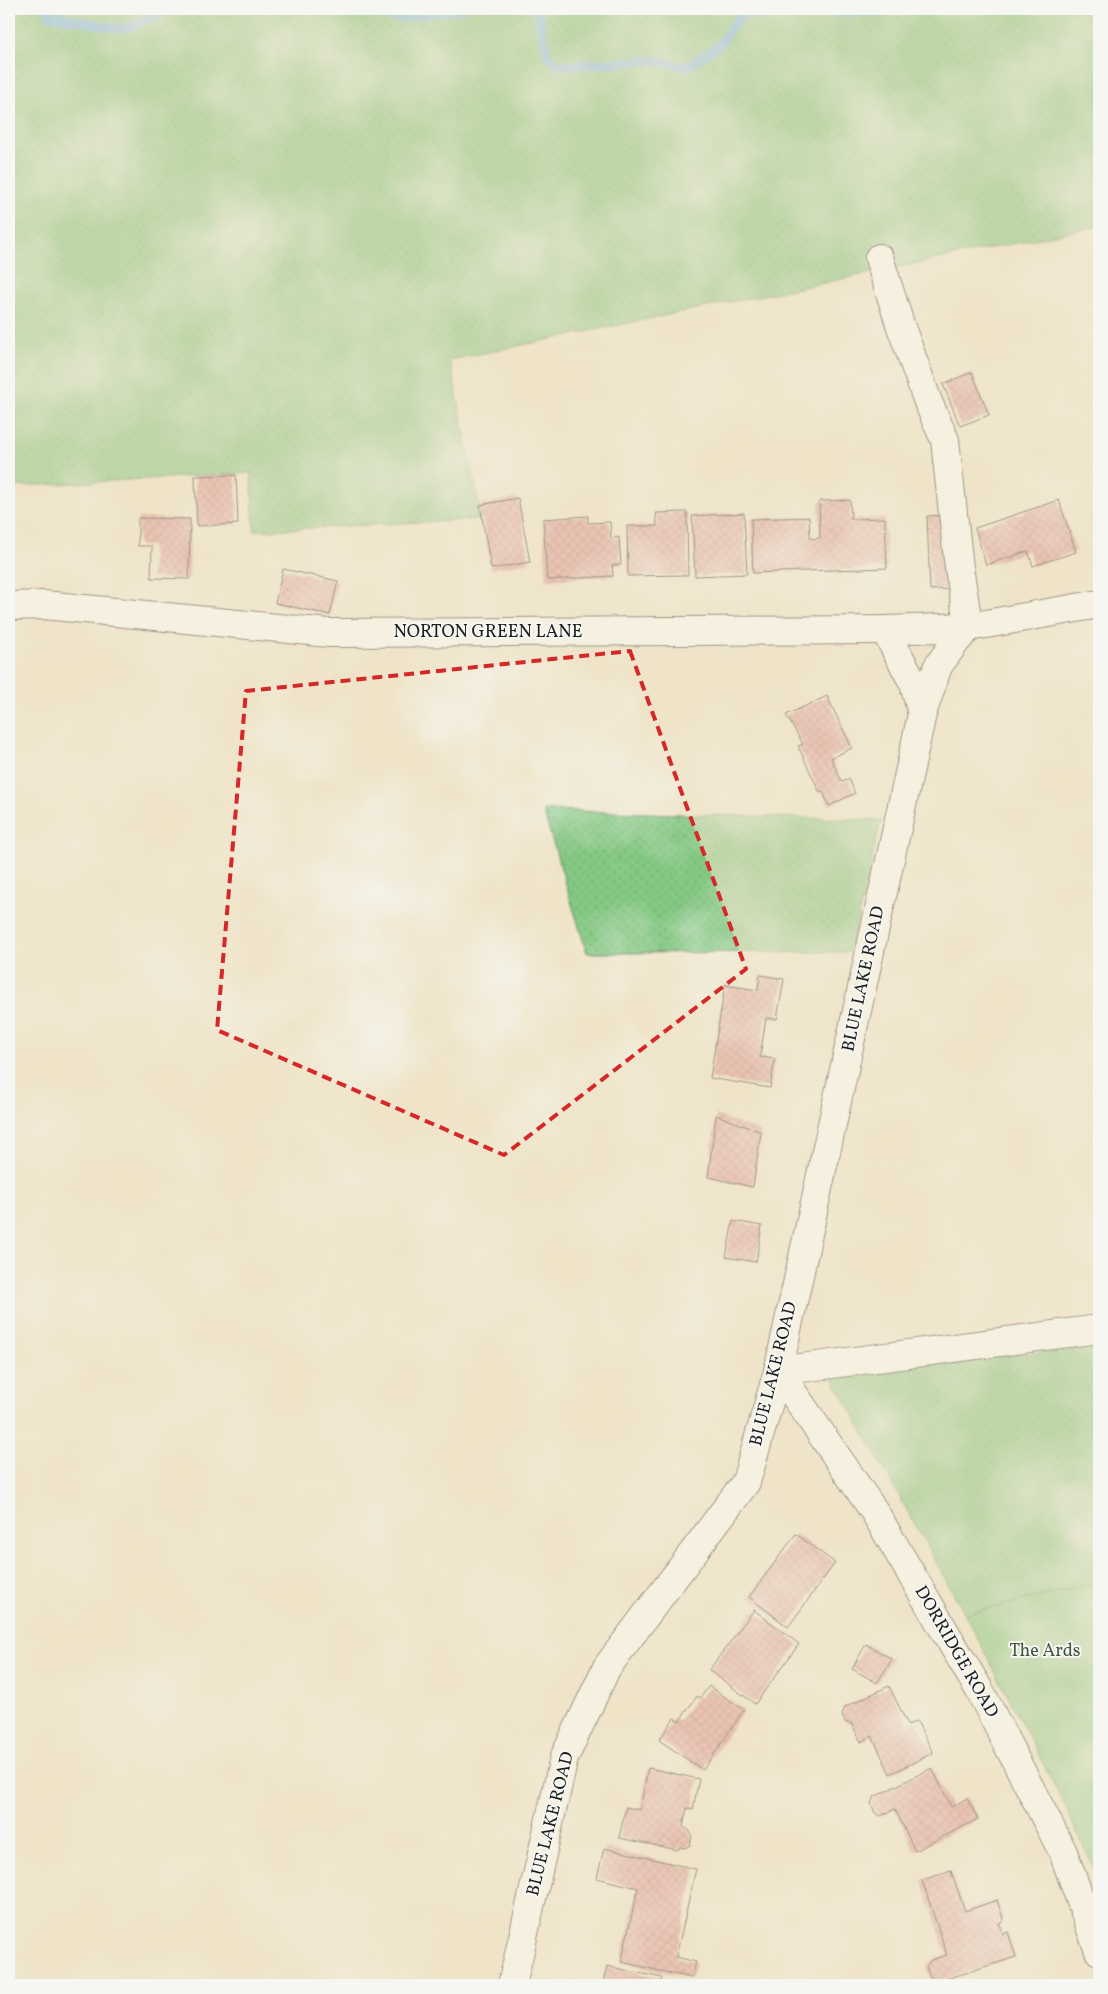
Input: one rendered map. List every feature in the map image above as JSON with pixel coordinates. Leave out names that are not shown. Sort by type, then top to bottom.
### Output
[{"type":"street","points":[[879,258],[928,402],[945,440],[959,568],[969,627]]},
{"type":"street","name":"NORTON GREEN LANE","points":[[9,606],[44,605],[329,633],[885,630],[969,627],[1099,604]]},
{"type":"street","name":"BLUE LAKE ROAD","points":[[512,1985],[564,1758],[608,1667],[746,1482],[778,1371],[922,714],[938,666],[969,627]]},
{"type":"street","name":"BLUE LAKE ROAD","points":[[885,630],[914,684],[922,714]]},
{"type":"street","points":[[778,1371],[1099,1329]]},
{"type":"street","name":"DORRIDGE ROAD","points":[[778,1371],[874,1511],[980,1691],[1063,1852],[1099,1951]]},
{"type":"highlighted area","points":[[630,651],[746,969],[504,1155],[217,1030],[246,691]]},
{"type":"green space","points":[[9,9],[773,9],[774,14],[873,12],[888,9],[1099,9],[1099,226],[450,360],[482,519],[254,531],[251,473],[9,487]]},
{"type":"green space","points":[[773,9],[888,9],[873,12],[773,14]]},
{"type":"green space","points":[[543,810],[881,820],[850,952],[587,953]]},
{"type":"green space","points":[[1099,1347],[1099,1583],[965,1614],[829,1371]]},
{"type":"green space","name":"The Ards","points":[[1099,1583],[1099,1880],[1066,1808],[965,1614]]},
{"type":"building","points":[[972,372],[989,415],[960,426],[943,384]]},
{"type":"building","points":[[236,475],[238,524],[197,526],[195,476]]},
{"type":"building","points":[[518,498],[530,562],[491,569],[480,505]]},
{"type":"building","points":[[850,500],[851,519],[885,518],[887,568],[753,573],[751,519],[809,517],[810,539],[820,538],[819,501]]},
{"type":"building","points":[[1059,500],[1076,552],[1033,566],[1028,551],[986,565],[975,528]]},
{"type":"building","points":[[687,512],[688,575],[628,576],[627,526],[657,526],[656,513]]},
{"type":"building","points":[[744,513],[747,574],[695,576],[692,516]]},
{"type":"building","points":[[951,515],[954,589],[930,590],[927,516]]},
{"type":"building","points":[[588,516],[588,523],[610,522],[611,538],[619,537],[621,565],[612,565],[613,576],[547,580],[543,519]]},
{"type":"building","points":[[138,518],[190,519],[189,579],[151,578],[152,546],[138,546]]},
{"type":"building","points":[[283,569],[338,581],[330,615],[275,603]]},
{"type":"building","points":[[827,696],[852,748],[831,758],[842,782],[849,779],[855,793],[829,806],[823,792],[820,793],[798,746],[803,744],[786,715]]},
{"type":"building","points":[[760,975],[784,979],[777,1019],[766,1018],[760,1057],[775,1059],[770,1088],[710,1078],[725,985],[758,990]]},
{"type":"building","points":[[716,1115],[761,1132],[753,1187],[708,1177]]},
{"type":"building","points":[[733,1221],[762,1226],[756,1262],[726,1257]]},
{"type":"building","points":[[796,1534],[835,1563],[788,1627],[749,1597]]},
{"type":"building","points":[[754,1610],[799,1644],[755,1704],[709,1670]]},
{"type":"building","points":[[866,1644],[892,1659],[877,1683],[852,1669]]},
{"type":"building","points":[[709,1686],[744,1710],[703,1770],[659,1740],[674,1718],[679,1721],[697,1696],[700,1698]]},
{"type":"building","points":[[889,1686],[908,1725],[917,1721],[933,1753],[890,1774],[872,1736],[861,1742],[852,1724],[845,1722],[842,1715],[845,1707]]},
{"type":"building","points":[[648,1768],[699,1779],[693,1809],[687,1808],[683,1827],[689,1830],[692,1836],[690,1845],[685,1848],[679,1847],[678,1850],[619,1838],[626,1807],[640,1810]]},
{"type":"building","points":[[932,1768],[951,1807],[967,1798],[978,1819],[915,1851],[895,1809],[881,1816],[875,1813],[871,1803],[874,1797]]},
{"type":"building","points":[[604,1848],[696,1869],[676,1957],[696,1962],[692,1978],[621,1962],[638,1888],[597,1878]]},
{"type":"building","points":[[951,1871],[965,1911],[997,1900],[1004,1921],[999,1923],[1003,1934],[1008,1932],[1016,1957],[940,1981],[930,1977],[926,1967],[931,1960],[947,1955],[922,1880]]},
{"type":"building","points":[[607,1966],[662,1978],[660,1985],[602,1985]]},
{"type":"waterway","points":[[48,9],[49,15],[123,29],[172,9]]},
{"type":"waterway","points":[[345,9],[400,18],[462,9]]},
{"type":"waterway","points":[[535,9],[538,14],[548,56],[560,66],[652,60],[687,67],[720,44],[740,15],[773,14]]},
{"type":"waterway","points":[[773,10],[773,14],[873,12],[888,9]]}]
